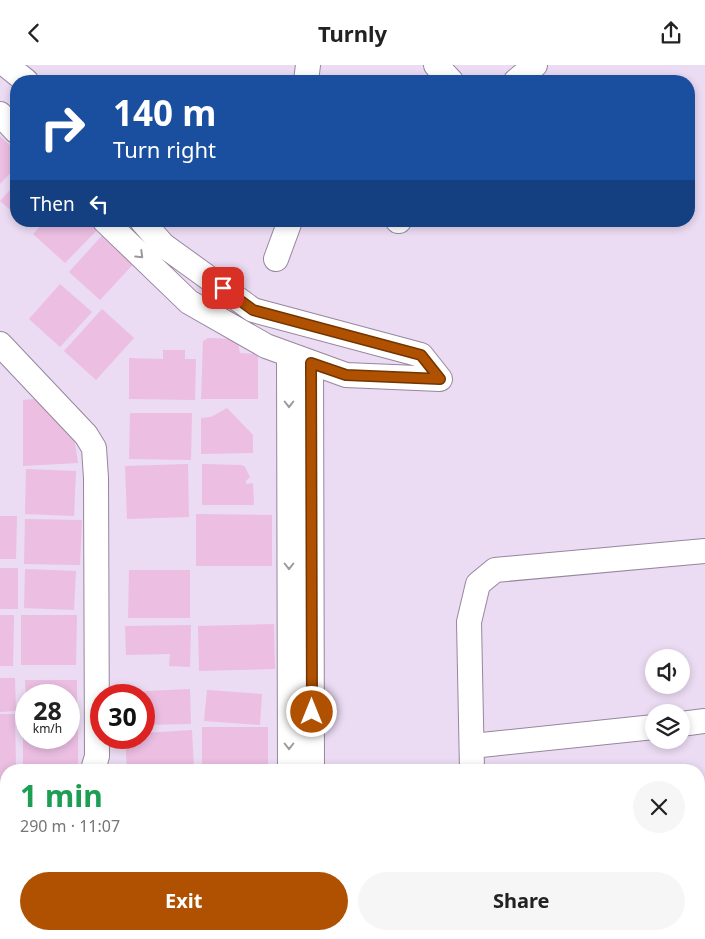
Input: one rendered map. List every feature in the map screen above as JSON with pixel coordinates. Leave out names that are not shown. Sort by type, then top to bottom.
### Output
[{"type":"street","points":[[6,65],[18,75]]},
{"type":"street","points":[[436,65],[445,75]]},
{"type":"street","points":[[523,75],[535,65]]},
{"type":"street","points":[[0,114],[10,125]]},
{"type":"street","points":[[111,227],[189,302],[266,346],[346,375],[440,379],[421,355],[253,310],[163,245],[147,227]]},
{"type":"street","points":[[276,259],[288,227]]},
{"type":"street","points":[[0,344],[86,435],[94,448],[96,478],[97,756],[95,764]]},
{"type":"street","points":[[290,764],[300,359]]},
{"type":"street","points":[[300,359],[312,764]]},
{"type":"street","points":[[472,764],[469,623],[478,583],[495,570],[705,551]]},
{"type":"street","points":[[690,723],[705,721]]},
{"type":"street","points":[[472,746],[645,728]]},
{"type":"building","points":[[0,136],[10,145],[10,173],[0,184]]},
{"type":"building","points":[[10,190],[10,210],[0,201]]},
{"type":"building","points":[[39,227],[100,227],[65,263],[33,234]]},
{"type":"building","points":[[106,231],[138,259],[100,300],[69,272]]},
{"type":"building","points":[[60,284],[92,312],[60,347],[29,319]]},
{"type":"building","points":[[102,309],[134,338],[96,380],[64,351]]},
{"type":"building","points":[[208,338],[233,339],[238,344],[240,353],[258,354],[258,399],[201,399],[203,341]]},
{"type":"building","points":[[163,350],[185,350],[185,359],[196,359],[195,400],[129,399],[129,358],[163,359]]},
{"type":"building","points":[[34,399],[44,403],[72,436],[78,463],[23,466],[23,400]]},
{"type":"building","points":[[227,408],[253,435],[253,453],[201,454],[201,418],[211,417]]},
{"type":"building","points":[[130,413],[192,413],[191,460],[129,459]]},
{"type":"building","points":[[188,464],[189,517],[127,519],[125,466]]},
{"type":"building","points":[[202,464],[242,465],[245,467],[250,477],[246,484],[253,483],[254,505],[202,505]]},
{"type":"building","points":[[26,469],[76,471],[74,516],[25,514]]},
{"type":"building","points":[[196,514],[272,515],[272,566],[196,566]]},
{"type":"building","points":[[0,516],[17,516],[16,559],[0,559]]},
{"type":"building","points":[[25,519],[82,520],[80,565],[24,564]]},
{"type":"building","points":[[0,568],[18,568],[18,609],[0,609]]},
{"type":"building","points":[[25,569],[76,571],[74,610],[24,608]]},
{"type":"building","points":[[129,570],[190,570],[190,618],[128,618]]},
{"type":"building","points":[[0,615],[14,615],[13,666],[0,666]]},
{"type":"building","points":[[21,615],[77,615],[76,665],[21,665]]},
{"type":"building","points":[[274,624],[275,669],[199,671],[198,626]]},
{"type":"building","points":[[191,625],[190,667],[169,666],[170,654],[126,655],[125,626]]},
{"type":"building","points":[[0,678],[15,678],[15,711],[0,712]]},
{"type":"building","points":[[25,680],[77,680],[77,684],[25,684]]},
{"type":"building","points":[[190,689],[191,724],[155,725],[155,691]]},
{"type":"building","points":[[207,690],[262,694],[260,725],[204,721]]},
{"type":"building","points":[[0,714],[15,714],[16,764],[0,764]]},
{"type":"building","points":[[202,727],[268,727],[268,764],[202,764]]},
{"type":"building","points":[[192,730],[194,764],[127,764],[126,749],[155,749],[155,732]]},
{"type":"building","points":[[23,749],[78,749],[78,764],[23,764]]},
{"type":"route","points":[[223,288],[253,310],[421,355],[440,379],[346,375],[311,363],[312,712]]}]
